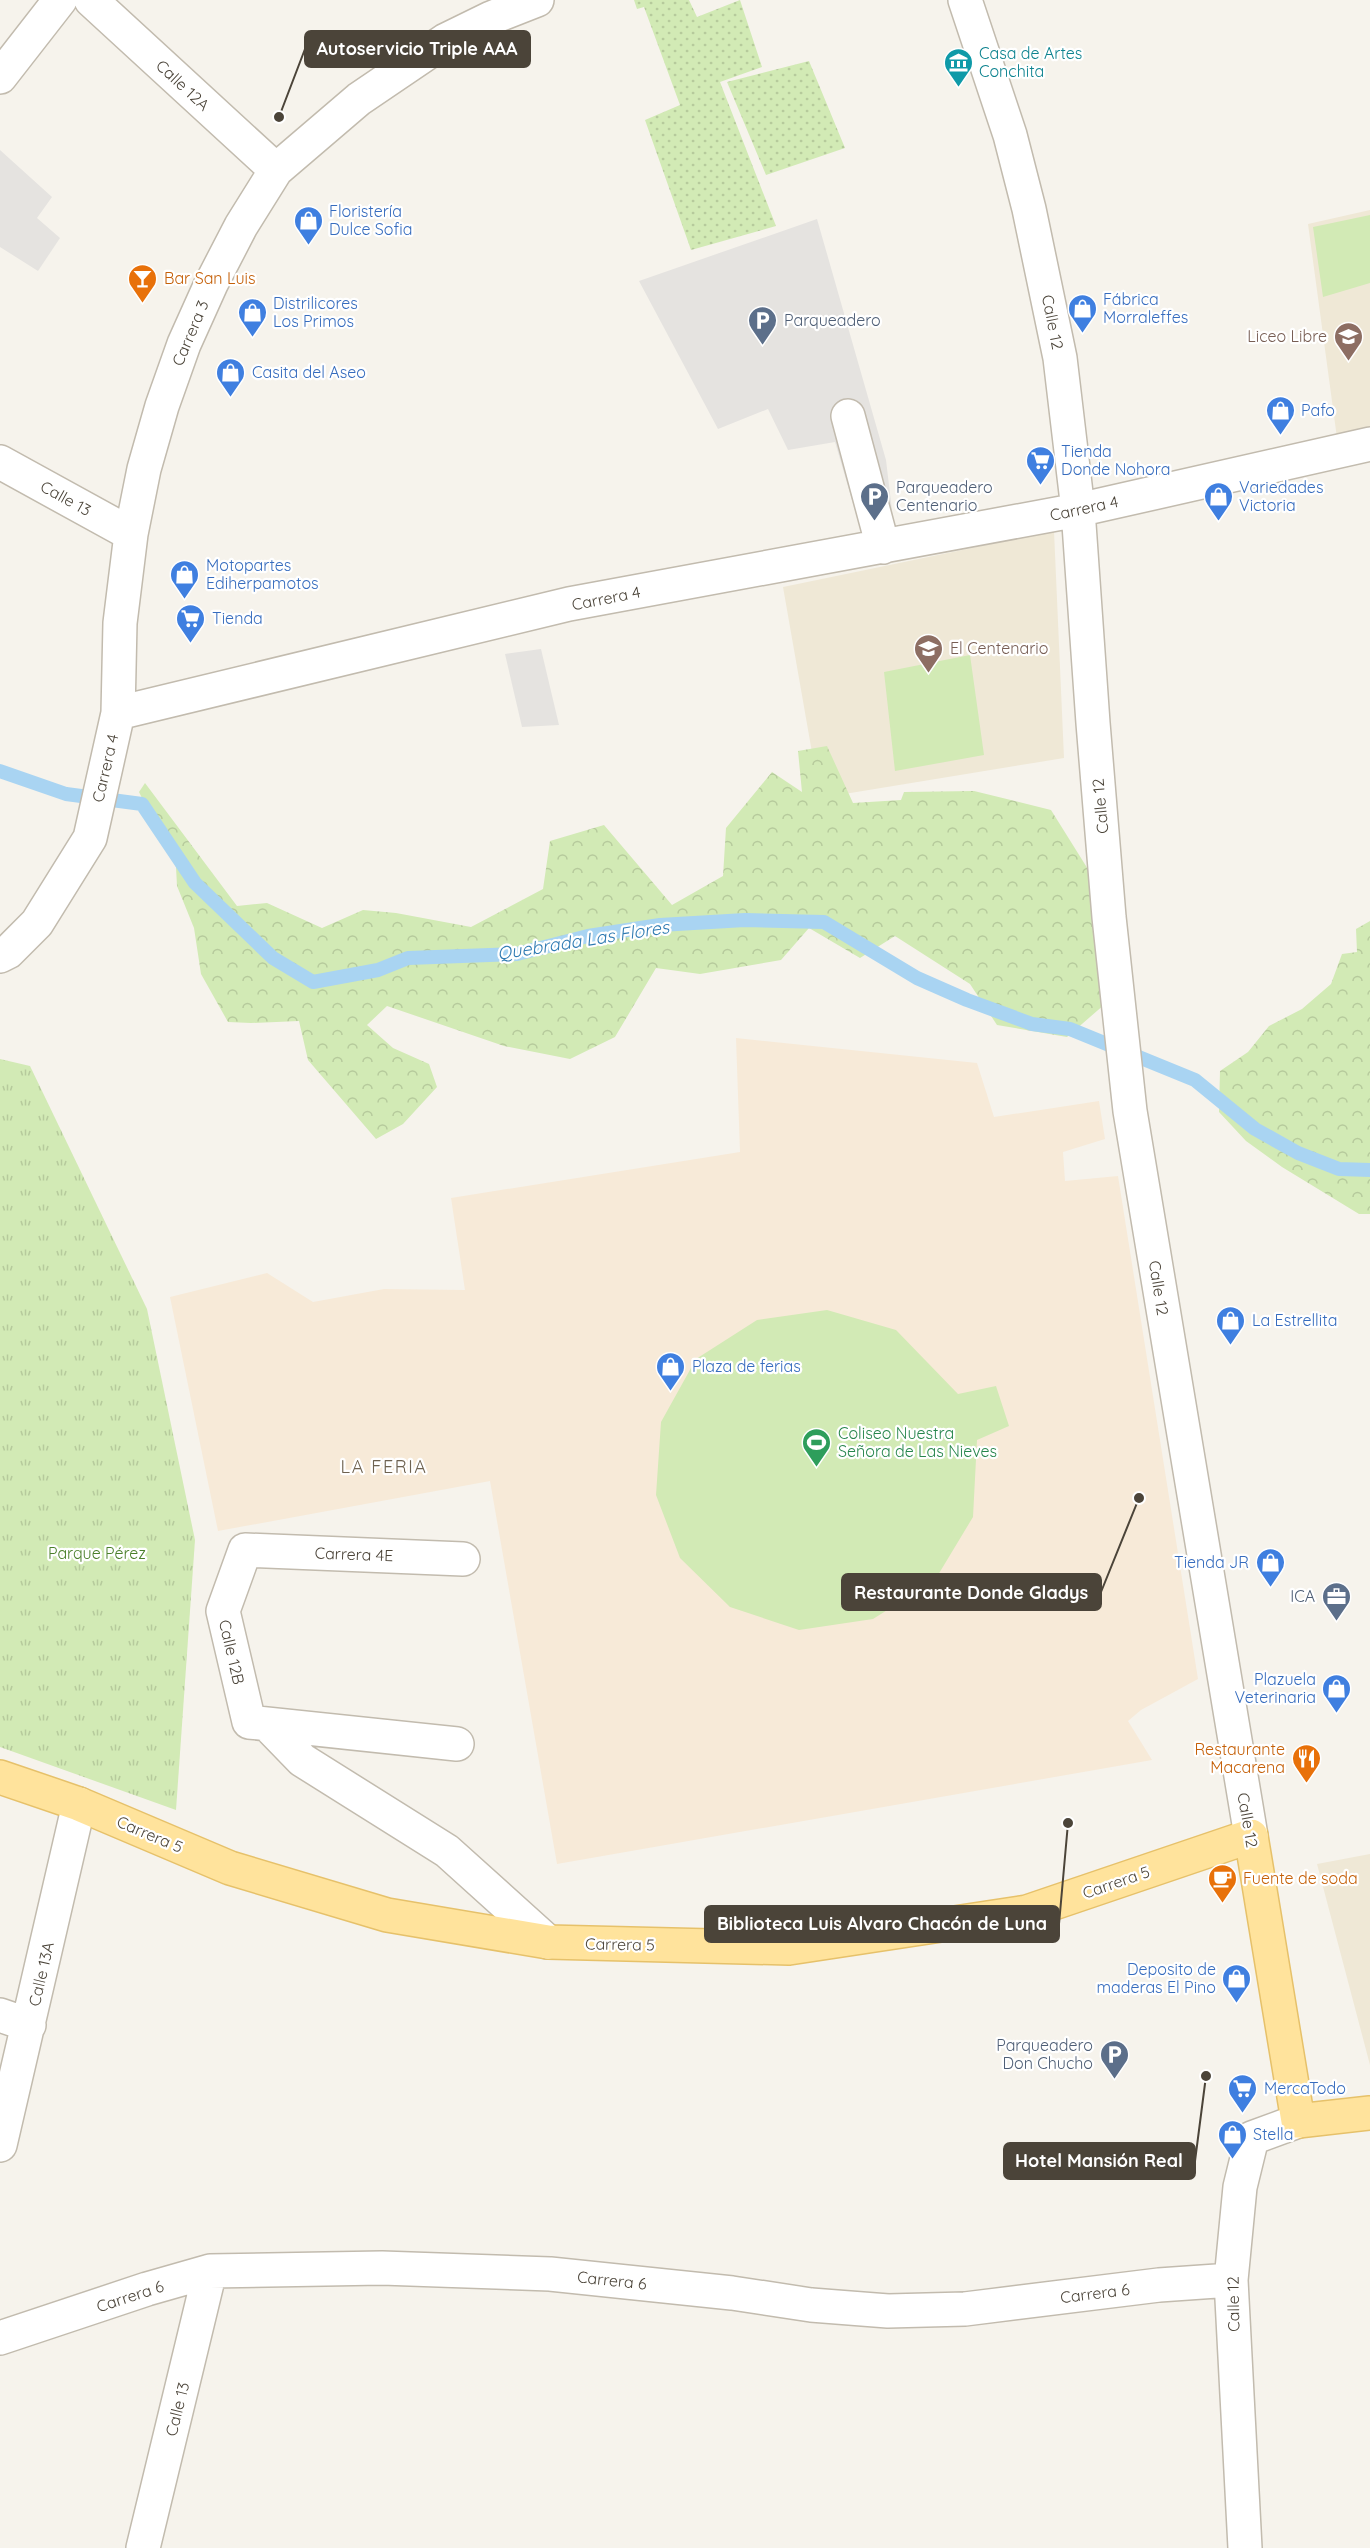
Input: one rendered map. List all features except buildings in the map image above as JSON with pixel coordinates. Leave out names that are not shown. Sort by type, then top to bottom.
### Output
[{"type":"main road","name":"Carrera 5","points":[[0,1777],[79,1804],[230,1868],[387,1915],[548,1942],[789,1948],[1004,1916],[1027,1912],[1251,1836]]},
{"type":"main road","name":"Calle 12","points":[[1251,1836],[1298,2121]]},
{"type":"main road","points":[[1298,2121],[1370,2114]]},
{"type":"street","points":[[0,77],[60,0]]},
{"type":"street","name":"Calle 12A","points":[[91,0],[276,170]]},
{"type":"street","name":"Carrera 3","points":[[118,713],[120,623],[131,534],[144,469],[159,416],[184,344],[241,226],[276,170],[359,99],[446,39],[537,0]]},
{"type":"street","name":"Calle 12","points":[[965,0],[1010,135],[1046,283],[1060,358],[1078,510],[1109,917],[1130,1111],[1251,1836]]},
{"type":"street","points":[[848,416],[883,547]]},
{"type":"street","name":"Carrera 4","points":[[0,956],[8,952],[37,923],[90,838],[118,713],[570,604],[1078,510],[1370,444]]},
{"type":"street","name":"Calle 13","points":[[0,462],[131,534]]},
{"type":"street","name":"Carrera 4E","points":[[246,1550],[463,1559]]},
{"type":"street","name":"Calle 12B","points":[[246,1550],[223,1611],[259,1724]]},
{"type":"street","points":[[259,1724],[457,1744]]},
{"type":"street","points":[[259,1724],[302,1760],[447,1851],[548,1942]]},
{"type":"street","name":"Calle 13A","points":[[0,2145],[15,2020],[79,1804]]},
{"type":"street","name":"Calle 12","points":[[1245,2548],[1231,2280],[1240,2187],[1252,2138],[1298,2121]]},
{"type":"street","name":"Carrera 6","points":[[0,2338],[147,2289],[210,2271],[382,2268],[550,2274],[732,2293],[811,2305],[888,2311],[965,2308],[1159,2285],[1231,2280]]},
{"type":"street","name":"Calle 13","points":[[143,2548],[210,2271]]},
{"type":"shaded area","points":[[0,150],[52,197],[37,218],[60,238],[38,271],[0,247]]},
{"type":"shaded area","name":"Liceo Libre","points":[[1370,210],[1370,429],[1337,438],[1308,224]]},
{"type":"shaded area","name":"Parqueadero","points":[[817,219],[886,460],[894,527],[861,531],[835,442],[788,450],[768,409],[718,429],[639,281]]},
{"type":"shaded area","name":"El Centenario","points":[[1054,531],[1064,758],[820,798],[783,587]]},
{"type":"shaded area","points":[[541,649],[559,725],[522,727],[505,654]]},
{"type":"shaded area","name":"Plaza de ferias","points":[[736,1038],[977,1063],[994,1117],[1099,1101],[1105,1139],[1063,1152],[1065,1181],[1118,1176],[1198,1679],[1141,1710],[1128,1721],[1152,1760],[557,1864],[490,1481],[218,1531],[170,1297],[267,1273],[313,1302],[384,1289],[465,1290],[451,1198],[740,1152]]},
{"type":"shaded area","points":[[1370,1854],[1370,2065],[1317,1864]]},
{"type":"green space","points":[[634,0],[689,0],[697,17],[740,0],[762,67],[720,82],[776,226],[691,250],[645,120],[680,105],[644,7],[637,9]]},
{"type":"green space","points":[[809,61],[845,148],[766,175],[727,82]]},
{"type":"green space","points":[[1370,215],[1370,283],[1323,297],[1313,227]]},
{"type":"green space","points":[[970,655],[984,755],[895,771],[884,672]]},
{"type":"green space","points":[[827,746],[853,803],[901,800],[904,792],[974,791],[1051,810],[1096,882],[1105,1004],[1067,1037],[997,1025],[970,984],[895,936],[860,958],[809,928],[781,960],[700,974],[656,968],[615,1037],[570,1059],[504,1046],[387,1006],[367,1025],[393,1048],[429,1064],[437,1087],[403,1124],[376,1139],[308,1060],[299,1021],[228,1022],[201,974],[194,928],[177,886],[176,867],[139,792],[145,783],[237,906],[267,903],[322,928],[363,910],[396,913],[471,927],[543,889],[550,841],[604,825],[672,905],[723,876],[726,828],[772,772],[802,792],[798,751]]},
{"type":"green space","points":[[1370,921],[1370,1214],[1359,1214],[1282,1167],[1246,1141],[1219,1112],[1220,1071],[1248,1052],[1269,1026],[1302,1009],[1331,984],[1342,954],[1357,952],[1356,929]]},
{"type":"green space","name":"Parque Pérez","points":[[0,1059],[30,1066],[147,1309],[195,1540],[176,1810],[0,1747]]},
{"type":"green space","name":"Coliseo Nuestra Señora de Las Nieves","points":[[827,1310],[896,1330],[958,1394],[996,1386],[1009,1426],[977,1440],[973,1517],[935,1580],[873,1619],[799,1630],[730,1607],[680,1558],[656,1495],[661,1422],[696,1359],[757,1320]]},
{"type":"waterway","name":"Quebrada Las Flores","points":[[0,771],[66,794],[142,804],[195,883],[273,958],[313,982],[378,970],[408,958],[517,954],[588,936],[660,925],[745,920],[824,922],[917,978],[967,1000],[1032,1024],[1070,1029],[1195,1080],[1255,1129],[1298,1153],[1339,1169],[1370,1170]]},
{"type":"place","name":"Casa de Artes Conchita","points":[[958,88]]},
{"type":"place","name":"Autoservicio Triple AAA","points":[[279,117]]},
{"type":"place","name":"Floristería Dulce Sofia","points":[[308,246]]},
{"type":"place","name":"Bar San Luis","points":[[143,304]]},
{"type":"place","name":"Fábrica Morraleffes","points":[[1082,334]]},
{"type":"place","name":"Distrilicores Los Primos","points":[[252,338]]},
{"type":"place","name":"Parqueadero","points":[[763,346]]},
{"type":"place","name":"Liceo Libre","points":[[1348,362]]},
{"type":"place","name":"Casita del Aseo","points":[[231,398]]},
{"type":"place","name":"Pafo","points":[[1280,436]]},
{"type":"place","name":"Tienda Donde Nohora","points":[[1040,486]]},
{"type":"place","name":"Parqueadero Centenario","points":[[875,522]]},
{"type":"place","name":"Variedades Victoria","points":[[1218,522]]},
{"type":"place","name":"Motopartes Ediherpamotos","points":[[185,600]]},
{"type":"place","name":"Tienda","points":[[191,644]]},
{"type":"place","name":"El Centenario","points":[[929,674]]},
{"type":"place","name":"La Estrellita","points":[[1231,1346]]},
{"type":"place","name":"Plaza de ferias","points":[[671,1392]]},
{"type":"place","name":"Coliseo Nuestra Señora de Las Nieves","points":[[817,1468]]},
{"type":"place","name":"Restaurante Donde Gladys","points":[[1139,1498]]},
{"type":"place","name":"Tienda JR","points":[[1270,1588]]},
{"type":"place","name":"ICA","points":[[1336,1622]]},
{"type":"place","name":"Plazuela Veterinaria","points":[[1337,1714]]},
{"type":"place","name":"Restaurante Macarena","points":[[1306,1784]]},
{"type":"place","name":"Biblioteca Luis Alvaro Chacón de Luna","points":[[1068,1823]]},
{"type":"place","name":"Fuente de soda","points":[[1222,1904]]},
{"type":"place","name":"Deposito de maderas El Pino","points":[[1237,2004]]},
{"type":"place","name":"Hotel Mansión Real","points":[[1206,2076]]},
{"type":"place","name":"Parqueadero Don Chucho","points":[[1114,2080]]},
{"type":"place","name":"MercaTodo","points":[[1243,2114]]},
{"type":"place","name":"Stella","points":[[1232,2160]]},
{"type":"district","name":"LA FERIA","points":[[384,1466]]}]
